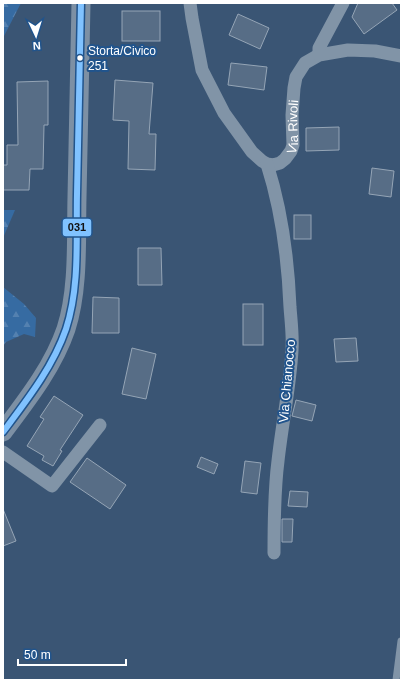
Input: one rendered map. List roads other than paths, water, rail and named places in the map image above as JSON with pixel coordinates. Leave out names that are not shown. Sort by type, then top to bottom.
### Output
[{"type":"main road","points":[[3,432],[37,384],[57,351],[66,328],[72,303],[76,244],[81,3]]},
{"type":"street","name":"Via Rivoli","points":[[190,3],[202,70],[224,113],[252,152],[267,164],[273,165],[280,163],[291,151],[293,145],[292,115],[296,76],[305,63],[319,56],[361,49],[401,56]]},
{"type":"street","points":[[319,56],[319,48],[343,3]]},
{"type":"street","name":"Via Chianocco","points":[[267,164],[279,208],[288,266],[292,348],[288,395],[278,460],[274,509],[274,552]]},
{"type":"street","points":[[3,452],[52,486],[100,425]]},
{"type":"lane","points":[[396,680],[401,641]]},
{"type":"place","name":"Storta/Civico 251","points":[[80,58]]}]
